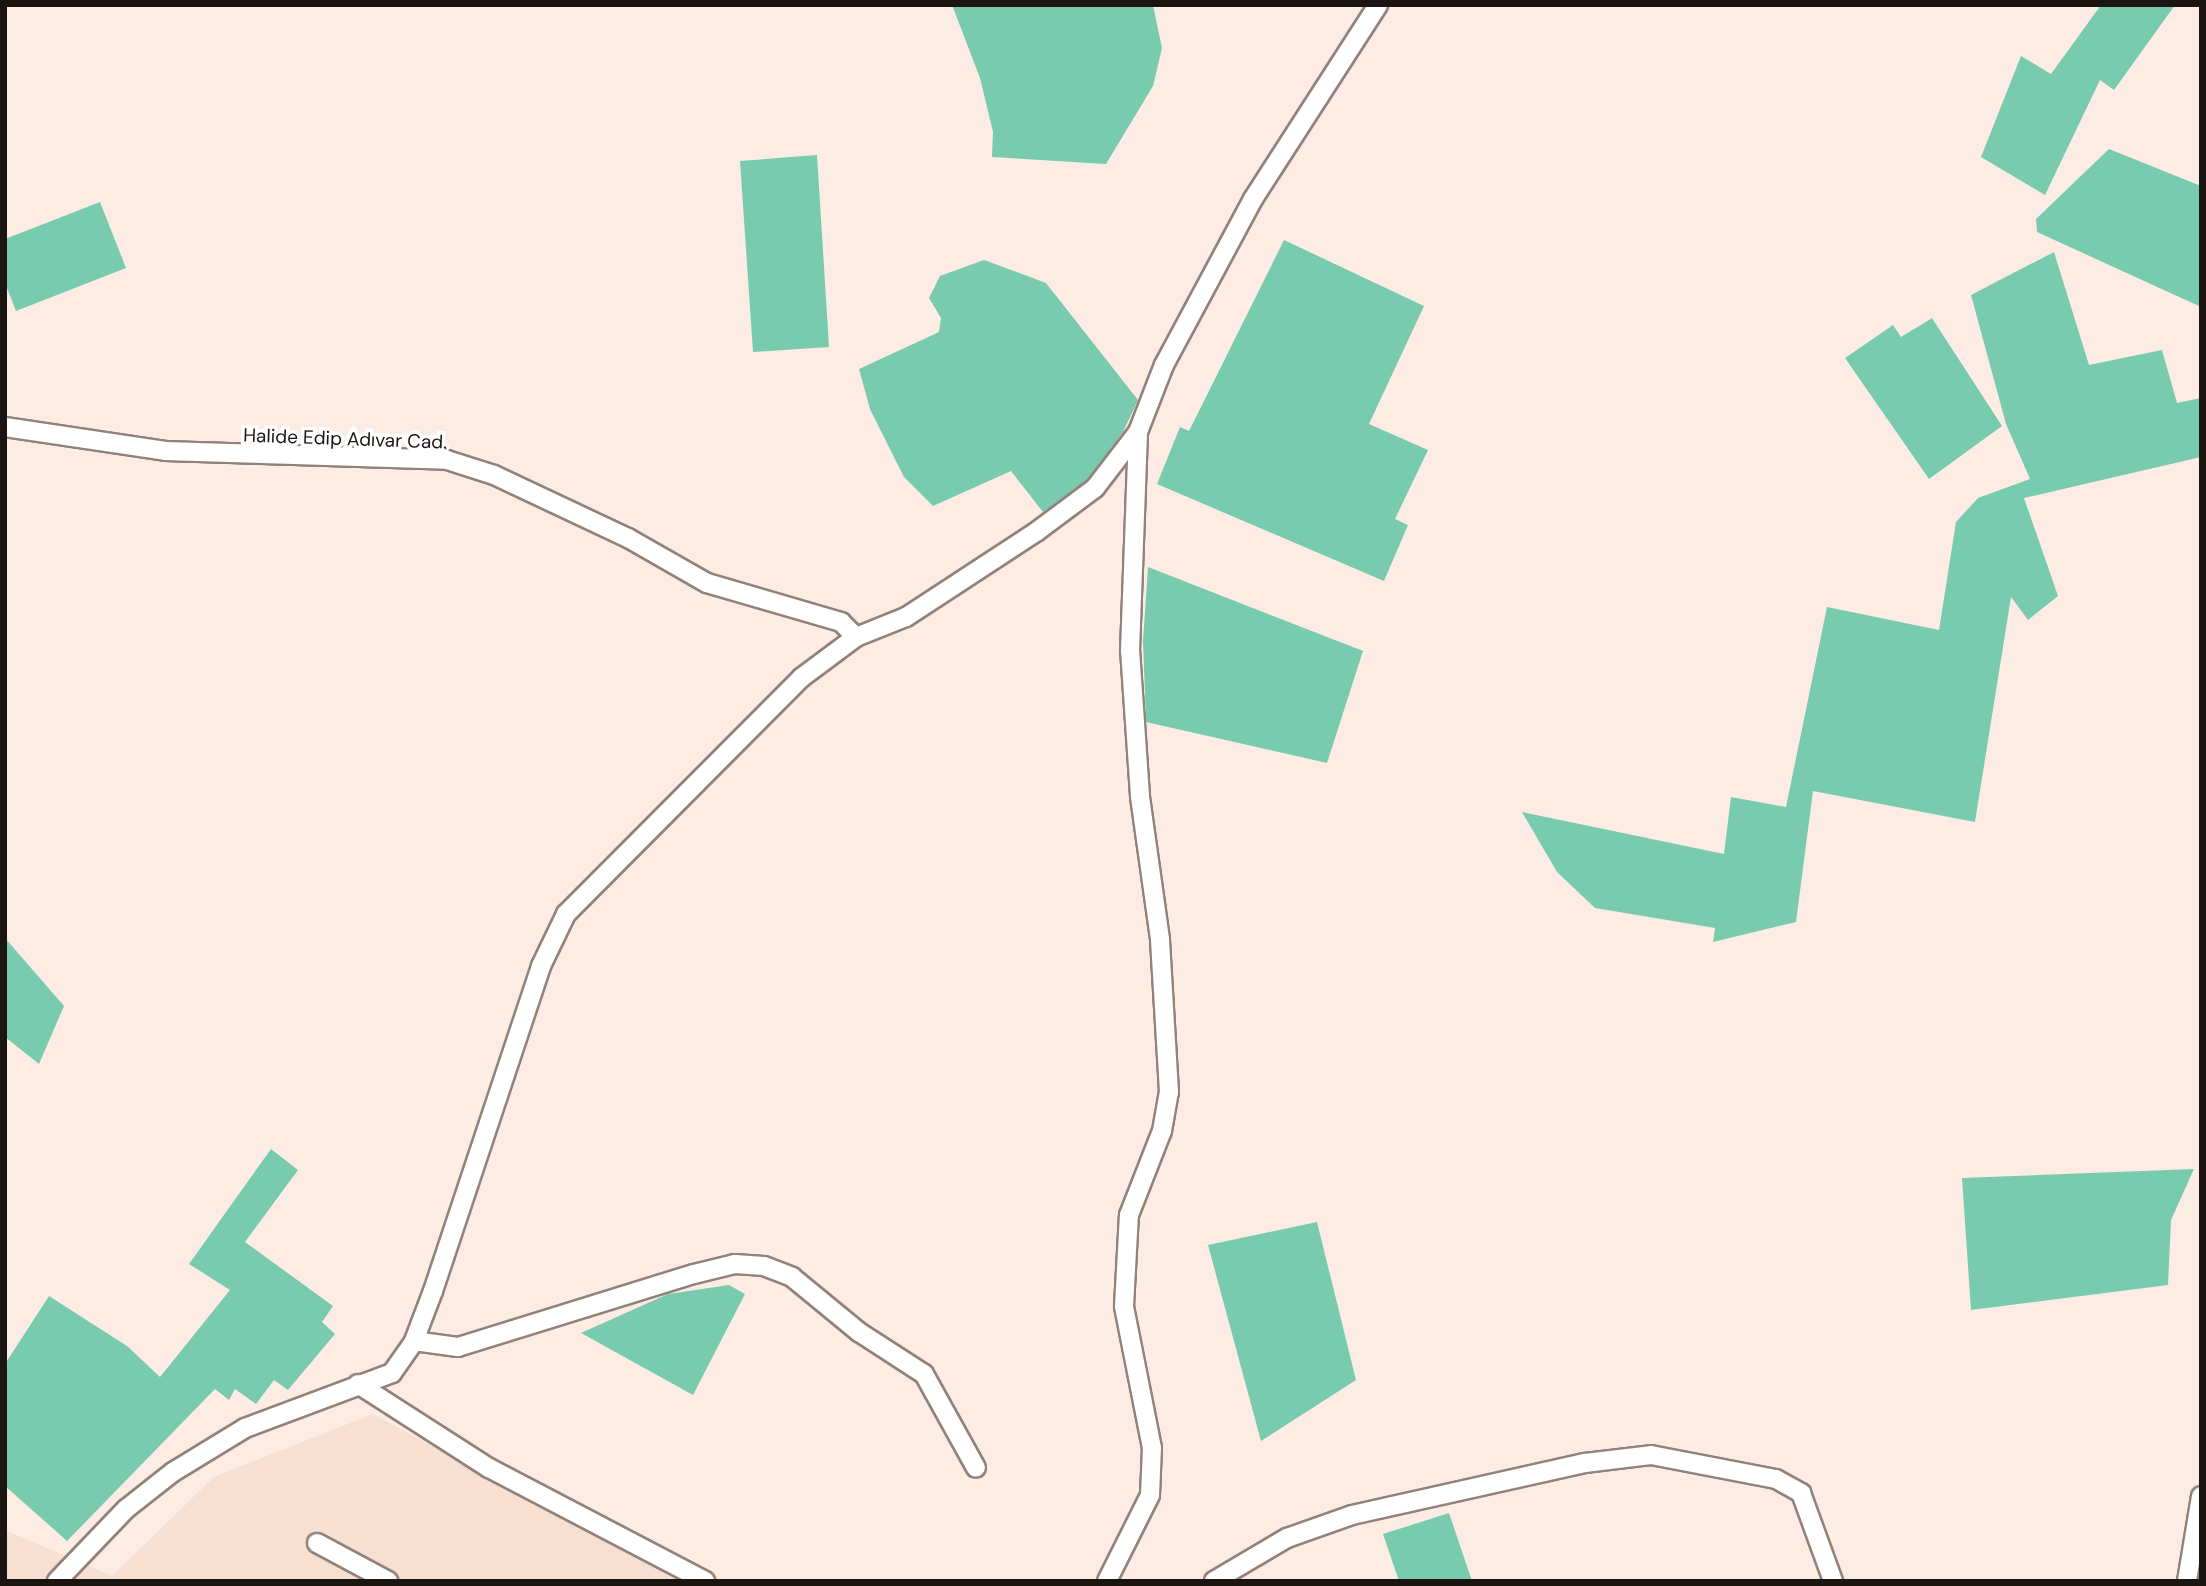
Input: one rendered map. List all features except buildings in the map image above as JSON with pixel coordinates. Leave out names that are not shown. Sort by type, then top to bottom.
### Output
[{"type":"street","points":[[57,1581],[126,1509],[173,1472],[244,1428],[391,1373],[414,1341],[463,1213],[541,966],[566,914],[603,872],[645,837],[801,678],[856,637],[906,617],[1036,533],[1095,488],[1138,432],[1164,365],[1253,199],[1378,5]]},
{"type":"street","name":"Halide Edip Adıvar Cad.","points":[[5,427],[204,454],[447,460],[494,475],[628,538],[707,583],[841,622],[856,637]]},
{"type":"street","points":[[1107,1581],[1150,1495],[1152,1448],[1124,1306],[1129,1215],[1162,1131],[1169,1092],[1160,939],[1140,796],[1130,651],[1138,432]]},
{"type":"street","points":[[414,1341],[458,1347],[694,1274],[735,1264],[764,1266],[792,1277],[859,1332],[924,1374],[976,1468]]},
{"type":"street","points":[[358,1384],[489,1468],[685,1576],[705,1581]]},
{"type":"street","points":[[1214,1581],[1287,1538],[1353,1515],[1585,1463],[1651,1455],[1776,1479],[1801,1493],[1833,1581]]},
{"type":"street","points":[[2187,1581],[2201,1496]]},
{"type":"street","points":[[317,1543],[388,1581]]},
{"type":"shaded area","points":[[373,1414],[679,1581],[5,1581],[5,1530],[112,1576],[214,1477]]}]
